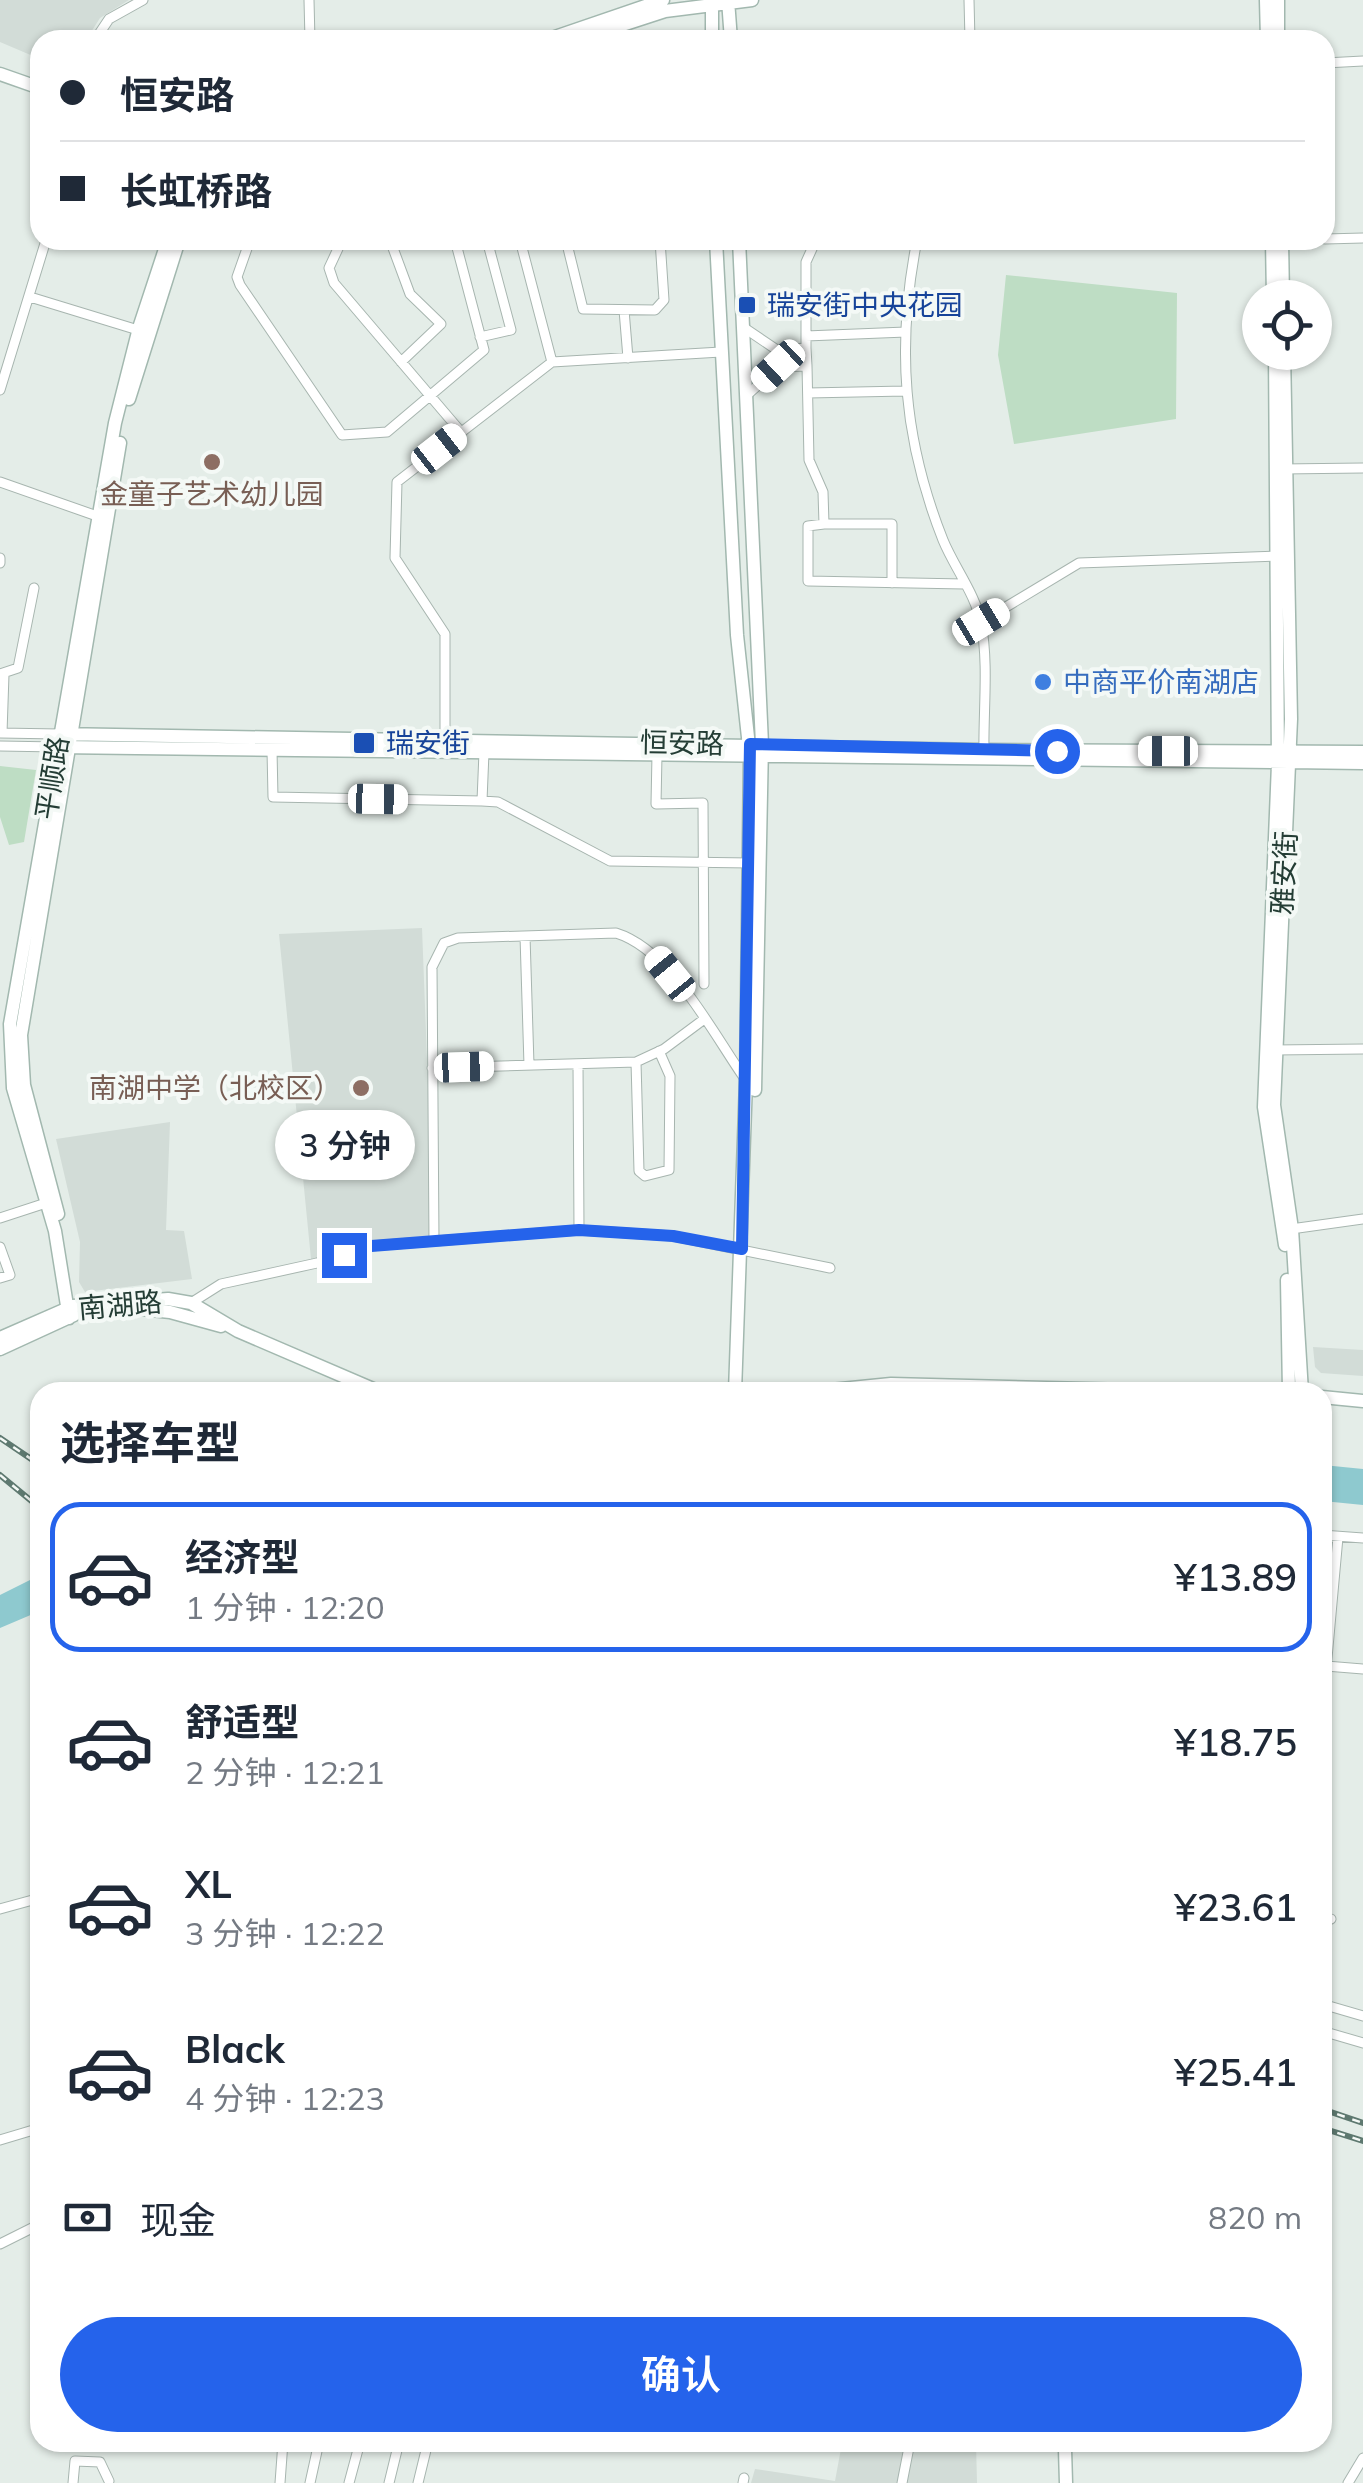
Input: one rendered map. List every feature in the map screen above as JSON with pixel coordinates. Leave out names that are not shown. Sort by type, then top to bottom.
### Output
[{"type":"main road","points":[[575,30],[663,0]]},
{"type":"main road","points":[[607,30],[665,11],[712,2],[752,0]]},
{"type":"main road","points":[[1266,0],[1268,30]]},
{"type":"main road","points":[[1278,0],[1278,30]]},
{"type":"main road","points":[[728,1],[730,30]]},
{"type":"main road","points":[[712,2],[712,30]]},
{"type":"main road","points":[[1,73],[30,82]]},
{"type":"main road","name":"平顺路","points":[[71,1312],[62,1228],[20,1060],[22,1020],[97,516],[138,330],[165,250]]},
{"type":"main road","name":"平顺路","points":[[71,1312],[13,1088],[8,1040],[130,398],[176,250]]},
{"type":"main road","points":[[717,250],[737,635],[756,750],[750,863],[745,1250],[736,1382]]},
{"type":"main road","points":[[739,250],[756,750],[743,1382]]},
{"type":"main road","points":[[1272,250],[1273,280]]},
{"type":"main road","points":[[1282,250],[1283,280]]},
{"type":"main road","name":"雅安街","points":[[1275,370],[1284,758],[1266,1128],[1288,1230],[1301,1382]]},
{"type":"main road","name":"雅安街","points":[[1283,370],[1276,556],[1284,758]]},
{"type":"main road","name":"恒安路","points":[[64,741],[1363,762]]},
{"type":"main road","name":"恒安路","points":[[64,741],[272,750],[445,746],[484,752],[657,755],[756,750]]},
{"type":"main road","name":"恒安路","points":[[1284,758],[1363,752]]},
{"type":"main road","name":"雅安街","points":[[1288,1230],[1289,1382]]},
{"type":"main road","name":"南湖路","points":[[0,1338],[124,1298],[190,1303],[238,1331],[357,1382]]},
{"type":"main road","name":"南湖路","points":[[0,1348],[71,1312],[138,1307],[238,1331]]},
{"type":"main road","points":[[1332,1399],[1363,1401]]},
{"type":"main road","points":[[1065,2452],[1066,2483]]},
{"type":"street","points":[[102,30],[109,19],[142,0]]},
{"type":"street","points":[[308,0],[310,30]]},
{"type":"street","points":[[969,0],[970,30]]},
{"type":"street","points":[[1335,62],[1363,61]]},
{"type":"street","points":[[1335,239],[1363,238]]},
{"type":"street","points":[[0,390],[43,250]]},
{"type":"street","points":[[246,250],[237,277],[240,285],[342,435],[387,432],[484,350],[458,250]]},
{"type":"street","points":[[334,250],[330,268],[334,283],[461,432]]},
{"type":"street","points":[[394,250],[410,294],[441,324],[400,362]]},
{"type":"street","points":[[480,337],[510,330],[490,250]]},
{"type":"street","points":[[523,250],[552,362]]},
{"type":"street","points":[[568,250],[583,309],[624,310],[655,310],[664,300],[661,250]]},
{"type":"street","points":[[811,250],[806,262],[809,460],[823,492],[824,524]]},
{"type":"street","points":[[915,250],[907,292],[906,332],[906,390],[914,456],[981,622],[984,756]]},
{"type":"street","points":[[30,297],[138,330]]},
{"type":"street","points":[[624,310],[628,358]]},
{"type":"street","points":[[743,327],[777,350],[806,348]]},
{"type":"street","points":[[806,336],[906,332]]},
{"type":"street","points":[[777,350],[778,366]]},
{"type":"street","points":[[445,746],[445,634],[395,558],[396,482],[552,362],[722,352]]},
{"type":"street","points":[[746,396],[778,366],[807,366]]},
{"type":"street","points":[[808,393],[906,390]]},
{"type":"street","points":[[1280,469],[1363,468]]},
{"type":"street","points":[[0,482],[97,516]]},
{"type":"street","points":[[892,582],[892,524],[808,526],[808,581],[964,584]]},
{"type":"street","points":[[981,622],[1079,562],[1276,556]]},
{"type":"street","points":[[1,733],[2,674],[18,668],[34,588]]},
{"type":"street","name":"恒安路","points":[[1,733],[64,741]]},
{"type":"street","name":"恒安路","points":[[0,746],[64,741]]},
{"type":"street","points":[[272,750],[273,796],[498,802],[610,862],[750,863]]},
{"type":"street","points":[[482,801],[484,752]]},
{"type":"street","points":[[657,755],[656,804],[703,803],[704,984]]},
{"type":"street","points":[[434,1241],[435,954],[444,943],[458,938],[616,933],[634,939],[653,952],[746,1081]]},
{"type":"street","points":[[525,936],[529,1065]]},
{"type":"street","points":[[432,1068],[636,1062],[703,1020]]},
{"type":"street","points":[[1271,1050],[1363,1049]]},
{"type":"street","points":[[636,1062],[639,1171],[646,1176],[666,1174],[670,1170],[670,1076],[659,1051]]},
{"type":"street","points":[[578,1064],[579,1230]]},
{"type":"street","points":[[0,1218],[46,1204]]},
{"type":"street","points":[[1288,1230],[1363,1219]]},
{"type":"street","points":[[190,1303],[221,1284],[317,1263],[371,1246],[579,1230],[673,1236],[830,1268]]},
{"type":"street","points":[[0,1248],[10,1275],[0,1278]]},
{"type":"street","points":[[1332,1536],[1363,1538]]},
{"type":"street","points":[[1332,1601],[1338,1536]]},
{"type":"street","points":[[1332,1667],[1363,1670]]},
{"type":"street","points":[[0,1910],[30,1901]]},
{"type":"street","points":[[1332,2007],[1363,2016]]},
{"type":"street","points":[[1332,2034],[1363,2043]]},
{"type":"street","points":[[0,2140],[30,2132]]},
{"type":"street","points":[[0,2244],[30,2229]]},
{"type":"street","points":[[280,2483],[282,2452]]},
{"type":"street","points":[[310,2483],[318,2452]]},
{"type":"street","points":[[349,2483],[357,2452]]},
{"type":"street","points":[[389,2483],[397,2452]]},
{"type":"street","points":[[418,2483],[426,2452]]},
{"type":"street","points":[[902,2483],[908,2452]]},
{"type":"street","points":[[1348,2483],[1363,2458]]},
{"type":"street","points":[[73,2483],[76,2461],[100,2462],[109,2481]]},
{"type":"shaded area","points":[[0,0],[129,0],[100,18],[92,30],[30,30],[30,55],[0,42]]},
{"type":"shaded area","name":"南湖中学（北校区）","points":[[422,928],[434,1241],[371,1246],[311,1259],[279,934]]},
{"type":"shaded area","points":[[170,1122],[166,1230],[184,1231],[192,1279],[85,1292],[79,1282],[80,1242],[56,1139]]},
{"type":"shaded area","points":[[1313,1347],[1363,1350],[1363,1376],[1321,1373],[1315,1367]]},
{"type":"shaded area","points":[[840,2452],[976,2452],[977,2483],[751,2483],[755,2469],[835,2481]]},
{"type":"green space","points":[[1006,275],[1177,293],[1176,419],[1014,444],[998,355]]},
{"type":"green space","points":[[0,766],[36,770],[24,842],[9,845],[0,817]]},
{"type":"water","points":[[1332,1466],[1363,1469],[1363,1505],[1332,1502]]},
{"type":"water","points":[[30,1580],[30,1615],[0,1628],[0,1595]]},
{"type":"railway","points":[[0,1438],[30,1458]]},
{"type":"railway","points":[[0,1475],[30,1500]]},
{"type":"railway","points":[[1332,2112],[1363,2123]]},
{"type":"railway","points":[[1332,2131],[1363,2141]]},
{"type":"place","name":"瑞安街中央花园","points":[[747,305]]},
{"type":"place","name":"金童子艺术幼儿园","points":[[212,462]]},
{"type":"place","name":"中商平价南湖店","points":[[1043,682]]},
{"type":"place","name":"瑞安街","points":[[364,743]]},
{"type":"place","name":"南湖中学（北校区）","points":[[361,1088]]},
{"type":"route","points":[[344,1255],[371,1246],[579,1230],[673,1236],[742,1249],[750,744],[1057,751]]}]
